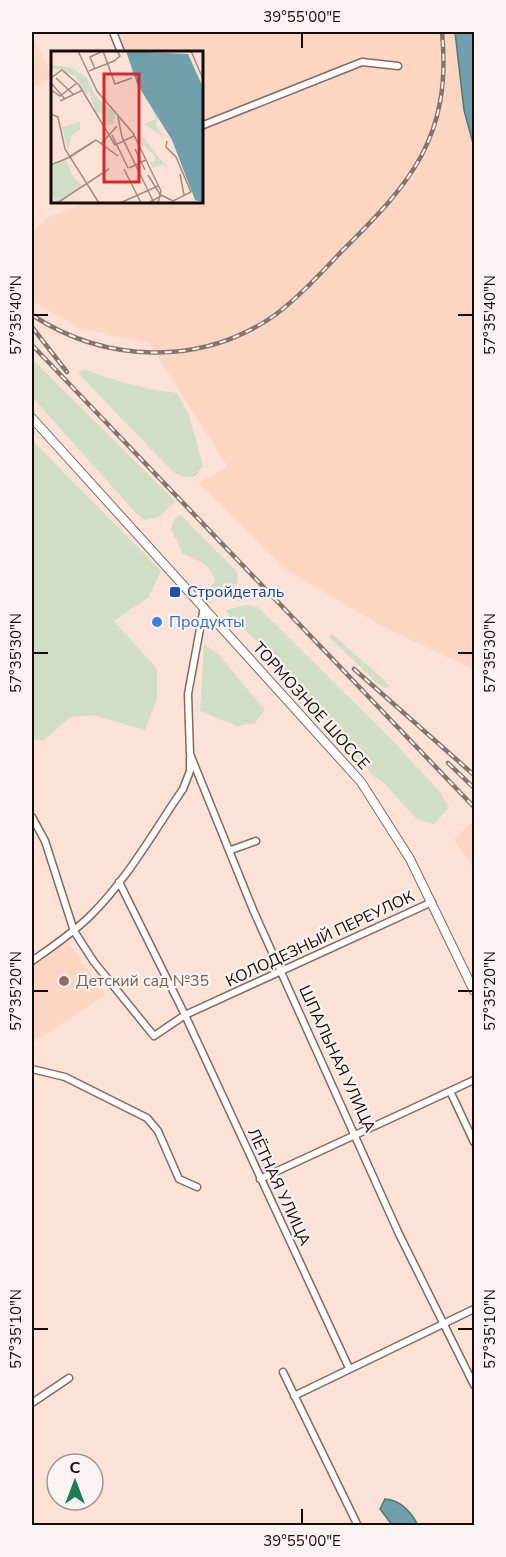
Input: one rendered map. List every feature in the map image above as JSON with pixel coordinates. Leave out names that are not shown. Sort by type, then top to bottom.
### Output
[{"type":"street","points":[[113,32],[121,51]]},
{"type":"street","points":[[202,126],[362,62],[398,66]]},
{"type":"street","name":"ТОРМОЗНОЕ ШОССЕ","points":[[32,418],[361,782],[393,830],[432,902],[474,991]]},
{"type":"street","name":"ШПАЛЬНАЯ УЛИЦА","points":[[204,608],[188,694],[190,754],[231,850],[254,912],[357,1135],[399,1234],[474,1385]]},
{"type":"street","points":[[32,961],[92,915],[119,882],[183,789],[190,771],[190,754]]},
{"type":"street","points":[[32,817],[45,841],[74,931]]},
{"type":"street","points":[[231,850],[256,841]]},
{"type":"street","name":"ЛЁТНАЯ УЛИЦА","points":[[119,882],[185,1016],[349,1368]]},
{"type":"street","name":"КОЛОДЕЗНЫЙ ПЕРЕУЛОК","points":[[74,931],[94,962],[152,1035],[157,1036],[185,1016],[283,973],[432,902]]},
{"type":"street","points":[[32,1069],[65,1077],[147,1118],[158,1131],[180,1181],[197,1187]]},
{"type":"street","points":[[260,1179],[474,1080]]},
{"type":"street","points":[[450,1091],[474,1142]]},
{"type":"street","points":[[294,1396],[474,1309]]},
{"type":"street","points":[[283,1372],[358,1526]]},
{"type":"street","points":[[32,1403],[69,1378]]},
{"type":"shaded area","points":[[114,32],[455,32],[474,173],[474,670],[380,625],[287,570],[198,483],[228,467],[149,343],[81,329],[32,301],[32,233],[47,218],[87,202],[202,202],[202,51],[122,51]]},
{"type":"shaded area","points":[[32,33],[51,78],[32,87]]},
{"type":"shaded area","points":[[474,821],[474,869],[454,839]]},
{"type":"shaded area","name":"Детский сад №35","points":[[68,942],[106,995],[32,1043],[32,967]]},
{"type":"green space","points":[[32,359],[175,501],[161,516],[144,520],[134,511],[32,397]]},
{"type":"green space","points":[[84,369],[129,384],[177,393],[189,415],[203,466],[195,476],[183,477],[173,472],[78,373]]},
{"type":"green space","points":[[32,440],[161,571],[148,598],[114,621],[157,669],[157,699],[145,730],[93,715],[70,717],[43,741],[32,739]]},
{"type":"green space","points":[[181,515],[237,572],[238,581],[235,585],[245,600],[242,602],[232,599],[226,589],[207,594],[207,589],[215,582],[211,571],[203,564],[183,554],[171,529],[174,519]]},
{"type":"green space","points":[[247,605],[258,607],[392,740],[440,792],[449,807],[434,824],[417,819],[383,782],[373,776],[330,722],[306,704],[278,660],[229,616],[226,610]]},
{"type":"green space","points":[[332,634],[389,686],[384,688],[378,684],[329,637]]},
{"type":"green space","points":[[204,644],[218,654],[265,710],[255,723],[237,726],[200,711]]},
{"type":"water","points":[[455,32],[474,32],[474,147],[464,110]]},
{"type":"water","points":[[385,1499],[405,1508],[418,1525],[392,1525],[380,1509]]},
{"type":"railway","points":[[32,315],[60,331],[90,343],[121,350],[153,352],[185,351],[216,344],[246,332],[275,315],[309,285],[366,227],[388,203],[422,156],[433,130],[440,101],[443,69],[442,32]]},
{"type":"railway","points":[[32,327],[67,372]]},
{"type":"railway","points":[[32,345],[474,807]]},
{"type":"railway","points":[[354,669],[474,775]]},
{"type":"railway","points":[[448,763],[474,788]]},
{"type":"place","name":"Стройдеталь","points":[[175,592]]},
{"type":"place","name":"Продукты","points":[[157,622]]},
{"type":"place","name":"Детский сад №35","points":[[64,981]]}]
